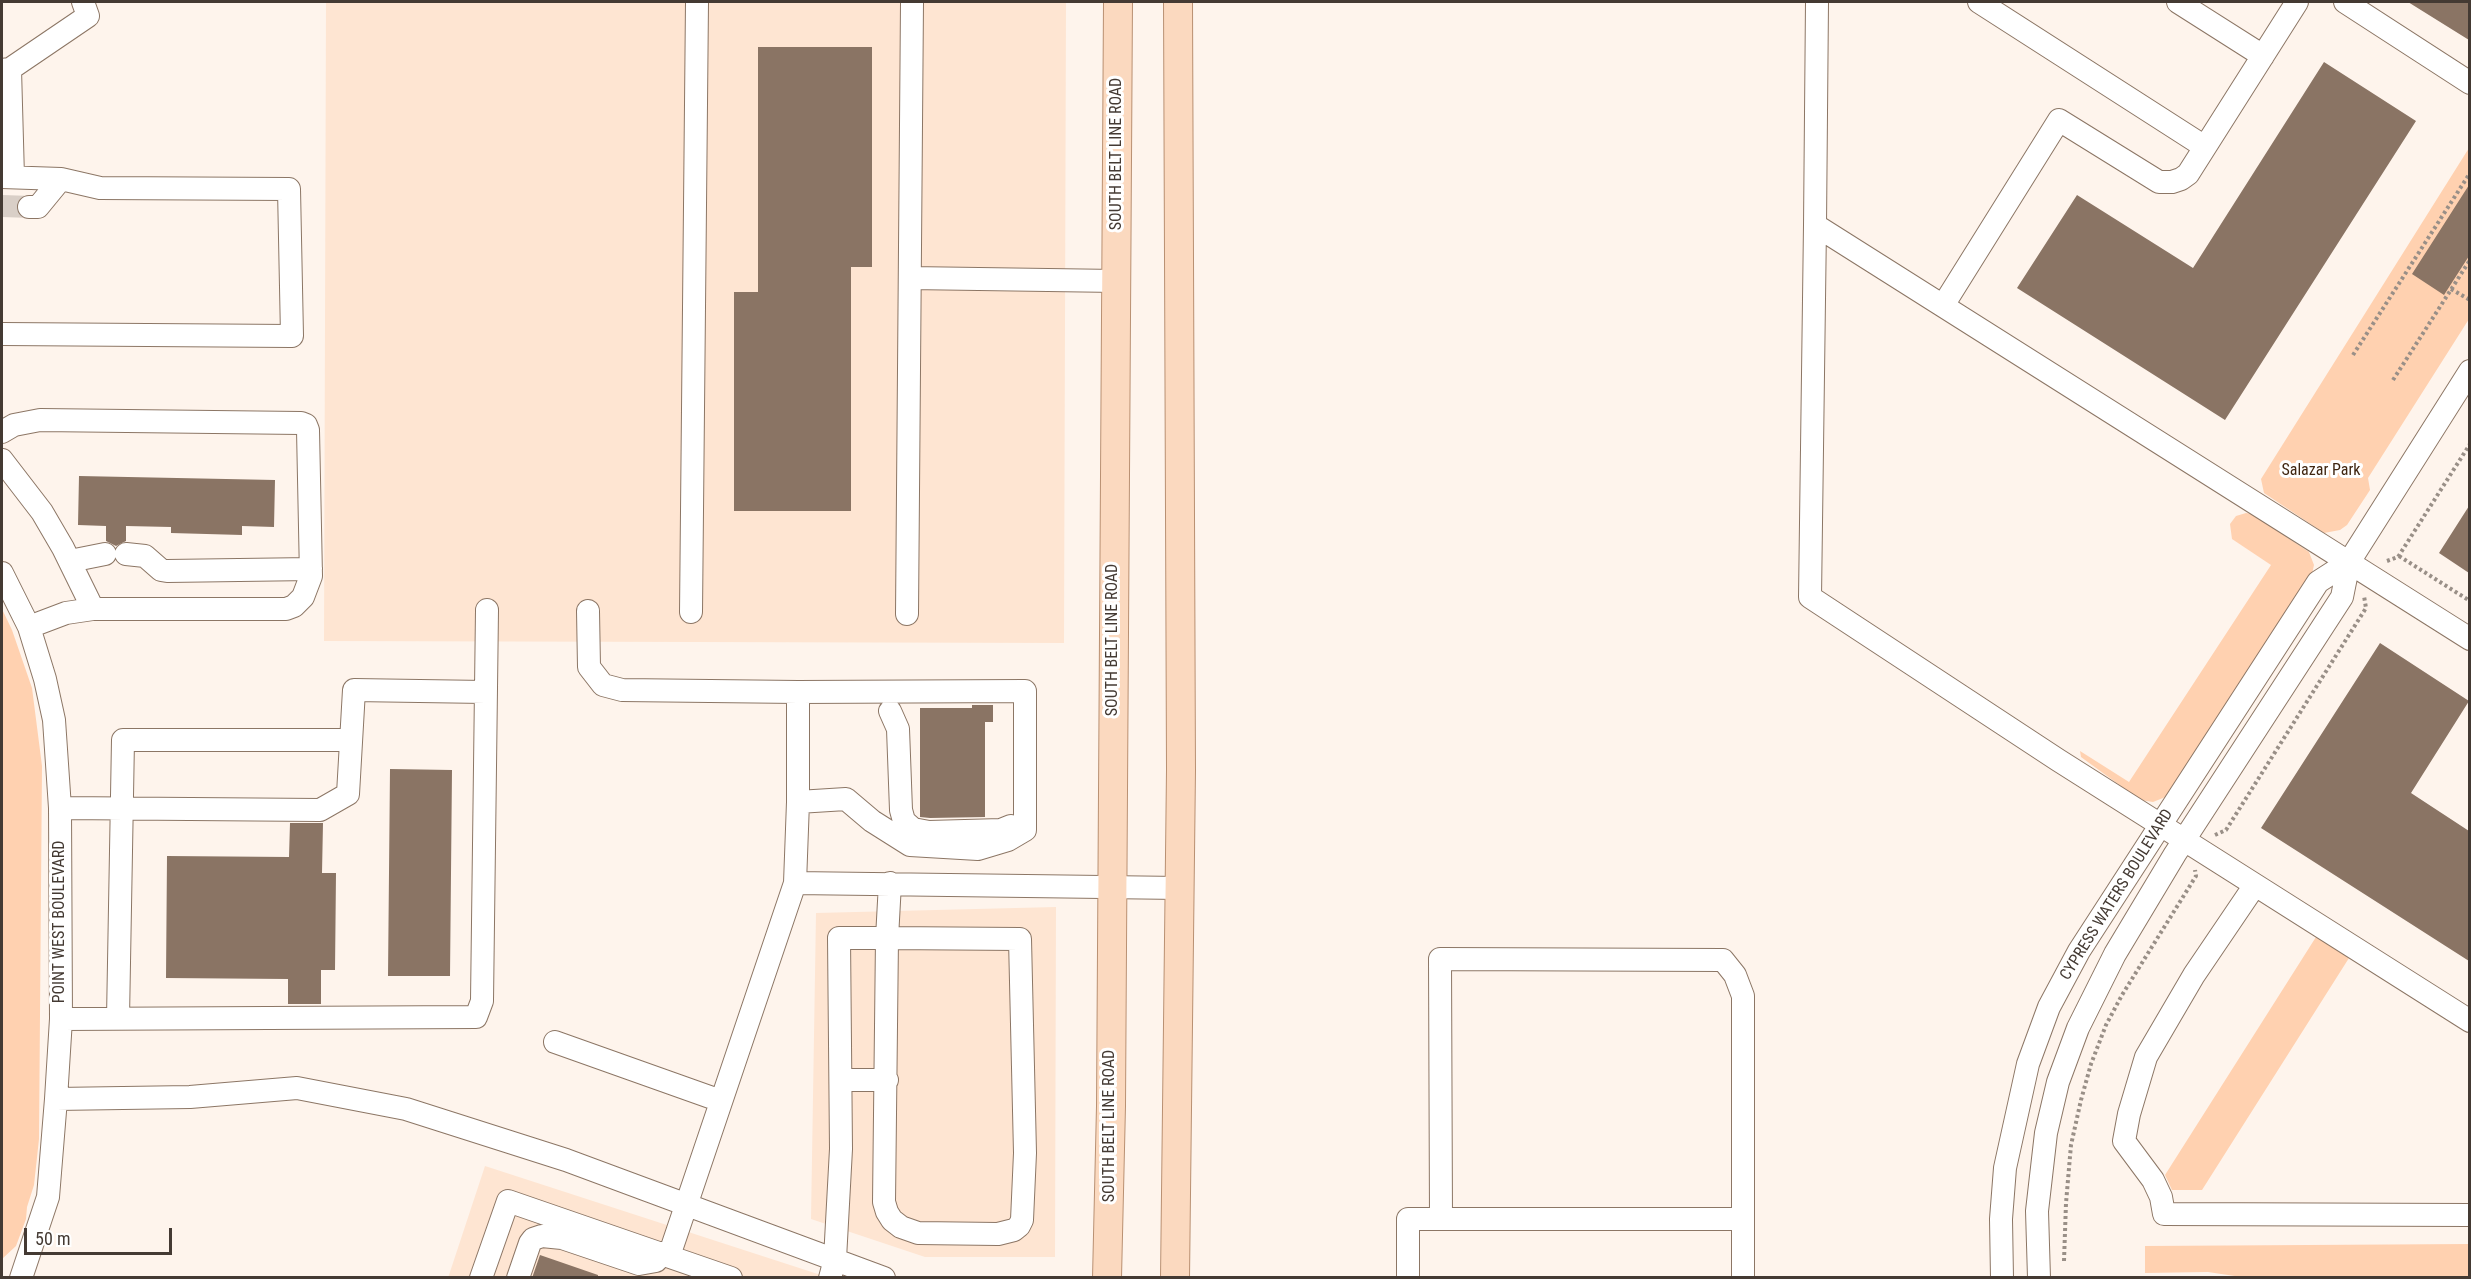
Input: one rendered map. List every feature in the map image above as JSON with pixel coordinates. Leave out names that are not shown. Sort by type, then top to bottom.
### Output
[{"type":"main road","name":"SOUTH BELT LINE ROAD","points":[[1107,1278],[1110,1207],[1118,2]]},
{"type":"main road","points":[[1175,1278],[1181,758],[1178,2]]},
{"type":"street","points":[[2,334],[292,336],[290,189],[100,188],[61,179],[7,177],[6,69],[88,16],[83,2]]},
{"type":"street","points":[[691,612],[696,2]]},
{"type":"street","points":[[907,614],[912,2]]},
{"type":"street","points":[[1817,2],[1810,597],[2058,760],[2469,1021]]},
{"type":"street","points":[[1979,2],[2205,147]]},
{"type":"street","points":[[2178,2],[2263,56]]},
{"type":"street","points":[[1944,304],[2059,120],[2159,182],[2172,183],[2188,174],[2297,2]]},
{"type":"street","points":[[2345,2],[2469,83]]},
{"type":"street","points":[[29,207],[38,207],[61,179]]},
{"type":"street","points":[[1815,225],[1944,304],[2469,639]]},
{"type":"street","points":[[910,278],[1117,281]]},
{"type":"street","name":"CYPRESS WATERS BOULEVARD","points":[[2039,1278],[2037,1211],[2046,1133],[2058,1082],[2078,1028],[2115,954],[2185,839],[2342,597],[2349,562],[2469,371]]},
{"type":"street","points":[[2,432],[14,425],[40,420],[306,425],[311,569],[309,584],[303,597],[294,606],[286,609],[93,609],[66,613],[29,627]]},
{"type":"street","points":[[2,460],[42,512],[93,609]]},
{"type":"street","points":[[69,561],[116,554],[145,556],[161,570],[167,571],[311,569]]},
{"type":"street","name":"CYPRESS WATERS BOULEVARD","points":[[2002,1278],[2001,1219],[2005,1168],[2028,1064],[2049,1006],[2079,951],[2318,582],[2349,562]]},
{"type":"street","name":"POINT WEST BOULEVARD","points":[[2,573],[29,627],[45,679],[54,720],[60,808],[61,1019],[48,1197],[21,1278]]},
{"type":"street","points":[[61,1019],[476,1017],[482,1000],[488,610]]},
{"type":"street","points":[[588,611],[589,667],[603,685],[622,690],[798,692],[890,701],[1025,691],[1025,830],[1008,840],[978,849],[910,845],[891,834],[846,799],[798,802]]},
{"type":"street","points":[[60,808],[320,810],[348,795],[354,690],[485,692]]},
{"type":"street","points":[[518,1278],[530,1243],[542,1236],[562,1238],[639,1264],[656,1261],[665,1255],[686,1205],[795,883],[798,692]]},
{"type":"street","points":[[890,701],[898,729],[901,810],[904,821],[913,829],[929,832],[1001,830],[1025,820]]},
{"type":"street","points":[[890,701],[891,834]]},
{"type":"street","points":[[118,1018],[123,740],[351,740]]},
{"type":"street","points":[[795,883],[1180,888]]},
{"type":"street","points":[[832,1268],[840,1185],[839,938],[887,938],[1020,939],[1025,1153],[1023,1220],[1019,1226],[998,1234],[918,1233],[901,1227],[891,1220],[884,1202],[887,938],[890,883]]},
{"type":"street","points":[[2255,885],[2194,975],[2146,1057],[2129,1114],[2124,1141],[2153,1180],[2161,1197],[2164,1214],[2469,1215]]},
{"type":"street","points":[[1441,1219],[1440,959],[1723,960],[1735,975],[1743,996],[1743,1278]]},
{"type":"street","points":[[555,1042],[721,1101]]},
{"type":"street","points":[[841,1080],[887,1080]]},
{"type":"street","points":[[56,1099],[190,1097],[297,1088],[406,1109],[566,1160],[686,1205],[832,1268],[884,1278]]},
{"type":"street","points":[[482,1278],[508,1201],[731,1278]]},
{"type":"street","points":[[1408,1278],[1408,1219],[1743,1219]]},
{"type":"path","points":[[2353,355],[2469,173]]},
{"type":"path","points":[[2393,380],[2469,260]]},
{"type":"path","points":[[2451,289],[2469,300]]},
{"type":"path","points":[[2383,562],[2399,556],[2469,444]]},
{"type":"path","points":[[2399,556],[2469,601]]},
{"type":"path","points":[[2214,836],[2226,830],[2366,608],[2363,594]]},
{"type":"path","points":[[2064,1261],[2071,1145],[2075,1121],[2091,1064],[2106,1025],[2122,995],[2196,876],[2195,866]]},
{"type":"shaded area","points":[[326,2],[1066,2],[1064,643],[324,641]]},
{"type":"shaded area","points":[[1056,907],[1055,1257],[925,1257],[811,1219],[816,913]]},
{"type":"shaded area","points":[[485,1166],[827,1277],[448,1278]]},
{"type":"green space","name":"Salazar Park","points":[[2469,148],[2469,319],[2368,478],[2370,490],[2347,525],[2340,530],[2324,533],[2264,493],[2261,479]]},
{"type":"green space","points":[[2252,514],[2309,552],[2314,565],[2312,574],[2168,796],[2153,802],[2140,800],[2081,757],[2080,751],[2129,782],[2271,565],[2232,539],[2230,524],[2236,516]]},
{"type":"green space","points":[[2,609],[12,630],[32,688],[42,766],[39,1139],[34,1185],[26,1219],[16,1246],[2,1259]]},
{"type":"green space","points":[[2316,937],[2349,958],[2202,1190],[2172,1190],[2165,1175]]},
{"type":"green space","points":[[2469,1244],[2469,1277],[2248,1278],[2208,1272],[2145,1273],[2145,1246]]},
{"type":"building","points":[[2408,2],[2469,2],[2469,40]]},
{"type":"building","points":[[758,47],[872,47],[872,267],[851,267],[851,511],[734,511],[734,292],[758,292]]},
{"type":"building","points":[[2324,62],[2416,121],[2225,420],[2017,288],[2077,195],[2193,268]]},
{"type":"building","points":[[2469,185],[2469,256],[2444,295],[2412,274]]},
{"type":"building","points":[[79,476],[275,480],[274,527],[242,526],[242,535],[171,533],[171,527],[126,526],[126,541],[116,546],[106,541],[106,526],[78,525]]},
{"type":"building","points":[[2469,506],[2469,573],[2439,553]]},
{"type":"building","points":[[2380,643],[2469,701],[2411,793],[2469,831],[2469,961],[2261,828]]},
{"type":"building","points":[[972,705],[993,705],[993,722],[985,722],[985,817],[920,817],[920,708],[972,708]]},
{"type":"building","points":[[390,769],[452,770],[450,976],[388,976]]},
{"type":"building","points":[[290,823],[323,823],[322,873],[336,873],[335,970],[321,970],[321,1004],[288,1004],[288,979],[166,978],[167,856],[289,857]]},
{"type":"building","points":[[540,1255],[598,1275],[598,1278],[532,1278]]},
{"type":"tunnel","points":[[2,206],[29,207]]}]
